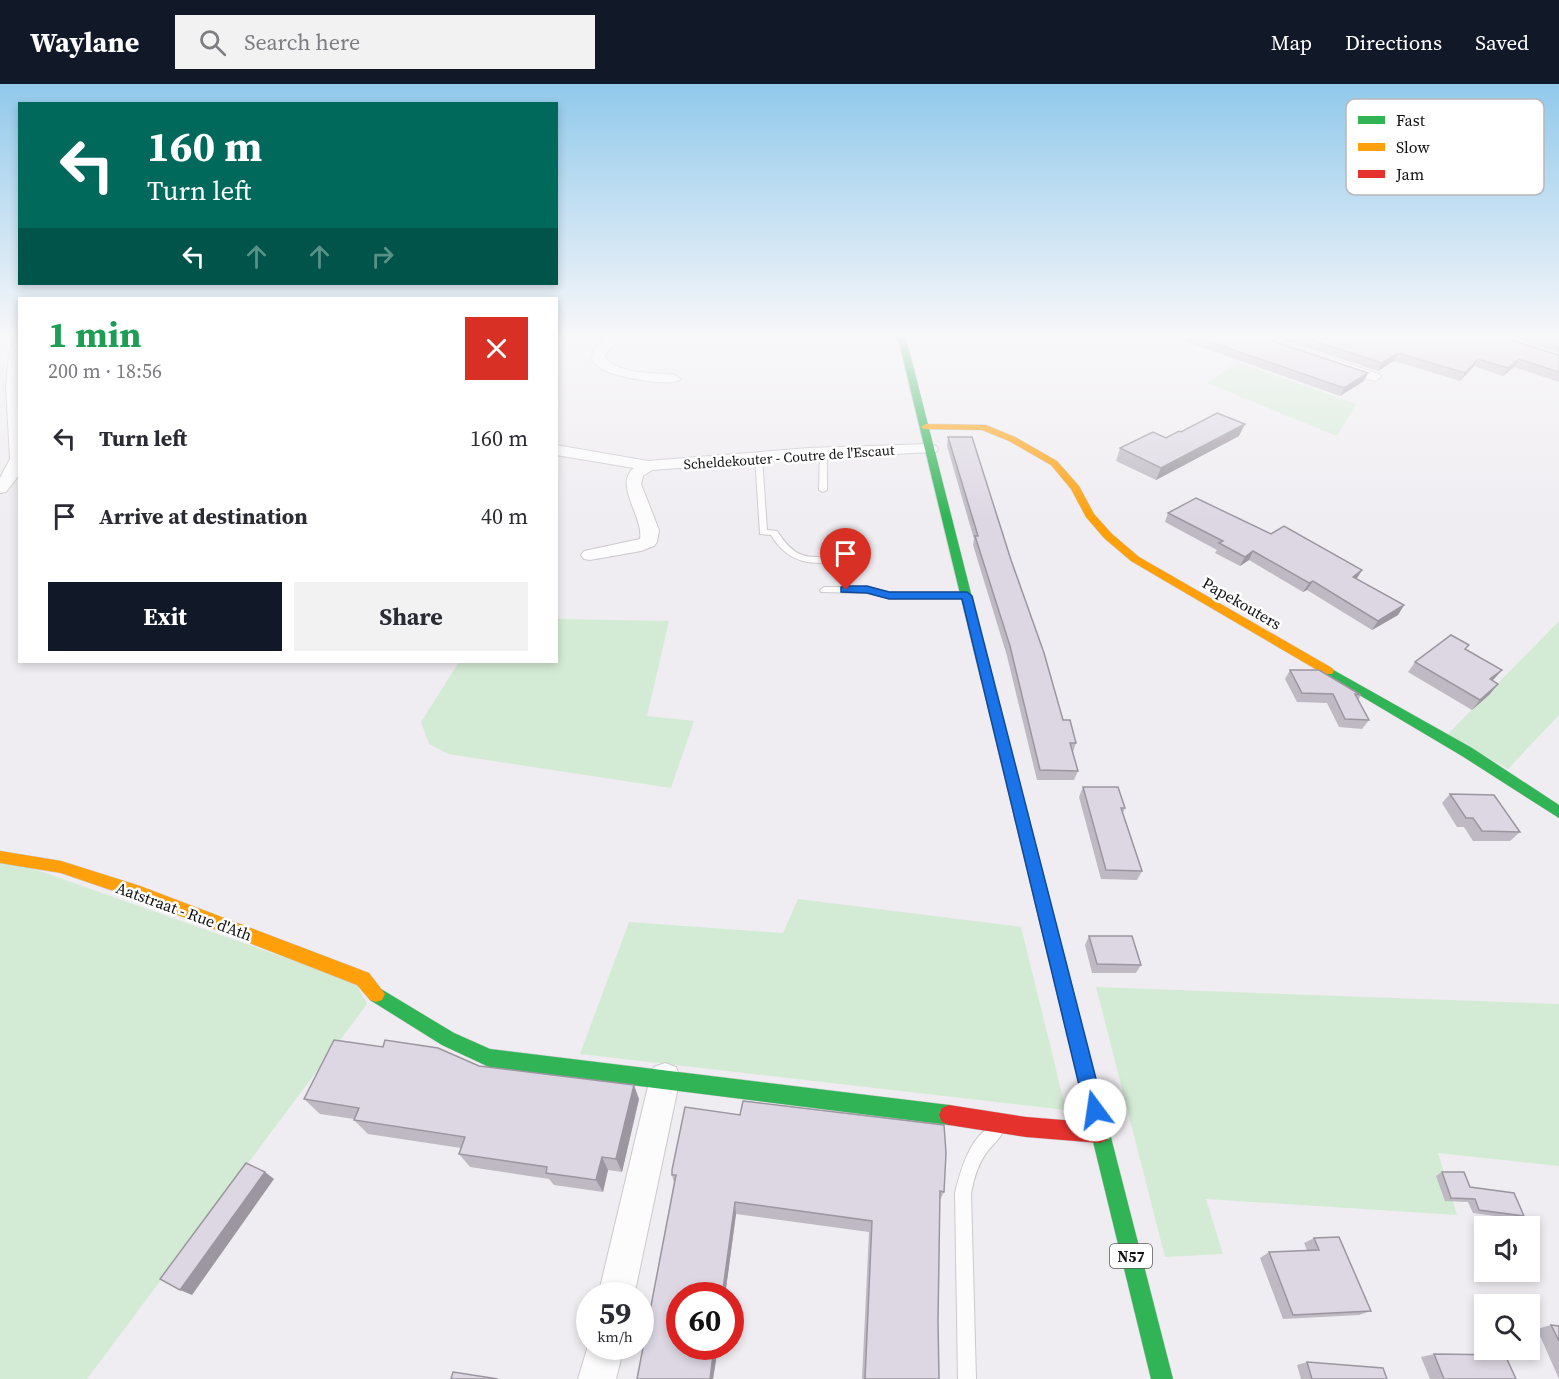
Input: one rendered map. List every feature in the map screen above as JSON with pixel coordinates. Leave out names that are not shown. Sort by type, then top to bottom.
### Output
[{"type":"street","points":[[0,488],[10,477],[18,459],[17,413],[11,398]]},
{"type":"street","name":"N57","points":[[918,398],[1162,1379]]},
{"type":"street","name":"Papekouters","points":[[926,427],[983,427],[1012,439],[1054,463],[1075,488],[1090,515],[1108,536],[1135,559],[1467,753],[1559,812]]},
{"type":"street","name":"Scheldekouter - Coutre de l'Escaut","points":[[560,456],[648,466],[823,453],[930,448]]},
{"type":"street","points":[[590,555],[635,547],[648,542],[650,530],[633,484],[636,474],[648,466]]},
{"type":"street","name":"Aatstraat - Rue d'Ath","points":[[0,857],[61,867],[140,893],[363,979],[378,996],[448,1039],[489,1058],[665,1078]]},
{"type":"street","points":[[619,1282],[665,1078],[711,1087],[959,1116],[1026,1127],[1100,1133]]},
{"type":"street","points":[[597,1379],[602,1360]]},
{"type":"lane","points":[[823,453],[823,490]]},
{"type":"lane","points":[[758,458],[763,532],[774,533],[785,552],[795,557],[812,560],[843,558]]},
{"type":"lane","points":[[824,590],[867,590],[889,595],[967,596]]},
{"type":"lane","points":[[967,1379],[963,1192],[969,1164],[983,1143],[1004,1123]]},
{"type":"green space","points":[[1245,398],[1340,398],[1356,404],[1337,436]]},
{"type":"green space","points":[[558,619],[669,621],[647,716],[694,721],[671,788],[448,754],[429,744],[421,722],[458,663],[558,663]]},
{"type":"green space","points":[[1559,621],[1559,715],[1508,769],[1447,735]]},
{"type":"green space","points":[[0,862],[23,865],[356,983],[367,1004],[87,1379],[0,1379]]},
{"type":"green space","points":[[798,899],[1021,927],[1066,1110],[580,1054],[629,922],[783,933]]},
{"type":"green space","points":[[1096,987],[1559,1004],[1559,1166],[1438,1153],[1457,1215],[1206,1199],[1223,1254],[1165,1257]]},
{"type":"building","points":[[1217,413],[1245,424],[1161,468],[1120,448],[1153,432],[1166,438]]},
{"type":"building","points":[[948,437],[972,437],[1011,560],[1044,653],[1063,720],[1070,720],[1076,743],[1070,743],[1078,771],[1040,770],[1010,646],[975,536],[978,536]]},
{"type":"building","points":[[1196,498],[1271,534],[1284,526],[1362,570],[1353,577],[1404,605],[1378,621],[1313,581],[1309,583],[1253,551],[1245,557],[1219,543],[1223,541],[1168,513]]},
{"type":"building","points":[[1451,635],[1469,645],[1465,649],[1502,670],[1490,679],[1498,684],[1480,700],[1415,662]]},
{"type":"building","points":[[1290,670],[1319,670],[1361,695],[1355,694],[1369,720],[1345,719],[1333,694],[1302,693]]},
{"type":"building","points":[[1083,787],[1118,787],[1125,808],[1121,808],[1142,871],[1106,870]]},
{"type":"building","points":[[1450,794],[1494,795],[1520,832],[1482,831],[1473,818],[1466,818]]},
{"type":"building","points":[[1089,936],[1132,936],[1141,965],[1097,964]]},
{"type":"building","points":[[334,1040],[383,1047],[385,1040],[438,1048],[479,1066],[634,1085],[616,1159],[602,1157],[596,1180],[546,1173],[547,1167],[459,1154],[465,1137],[354,1120],[359,1108],[304,1099]]},
{"type":"building","points":[[743,1101],[944,1125],[946,1153],[944,1192],[940,1191],[939,1379],[865,1379],[872,1221],[735,1202],[724,1282],[666,1282],[666,1360],[712,1360],[710,1379],[637,1379],[641,1360],[654,1360],[654,1290],[676,1175],[672,1175],[672,1170],[685,1107],[740,1115]]},
{"type":"building","points":[[246,1163],[265,1172],[180,1290],[160,1279]]},
{"type":"building","points":[[1442,1172],[1464,1172],[1470,1187],[1514,1193],[1524,1216],[1479,1210],[1475,1199],[1451,1198]]},
{"type":"building","points":[[1339,1237],[1371,1311],[1293,1315],[1269,1252],[1319,1250],[1314,1238]]},
{"type":"building","points":[[1551,1325],[1559,1326],[1559,1341]]},
{"type":"building","points":[[1434,1354],[1474,1355],[1474,1360],[1507,1360],[1516,1379],[1444,1379]]},
{"type":"building","points":[[1307,1362],[1383,1368],[1387,1379],[1312,1379]]},
{"type":"building","points":[[453,1372],[498,1379],[451,1379]]},
{"type":"traffic: fast","points":[[917,398],[987,680]]},
{"type":"traffic: fast","points":[[1328,671],[1467,752],[1559,812]]},
{"type":"traffic: fast","points":[[1043,904],[1162,1379]]},
{"type":"traffic: fast","points":[[376,994],[448,1039],[489,1058],[949,1115]]},
{"type":"traffic: slow","points":[[926,427],[983,427],[1012,439],[1054,463],[1075,488],[1090,515],[1108,536],[1135,559],[1328,671]]},
{"type":"traffic: slow","points":[[987,680],[1043,904]]},
{"type":"traffic: slow","points":[[0,857],[61,867],[140,893],[363,979],[376,994]]},
{"type":"traffic: jam","points":[[949,1115],[1026,1127],[1100,1133]]},
{"type":"route","points":[[846,590],[867,590],[889,595],[967,596],[1095,1110]]}]
